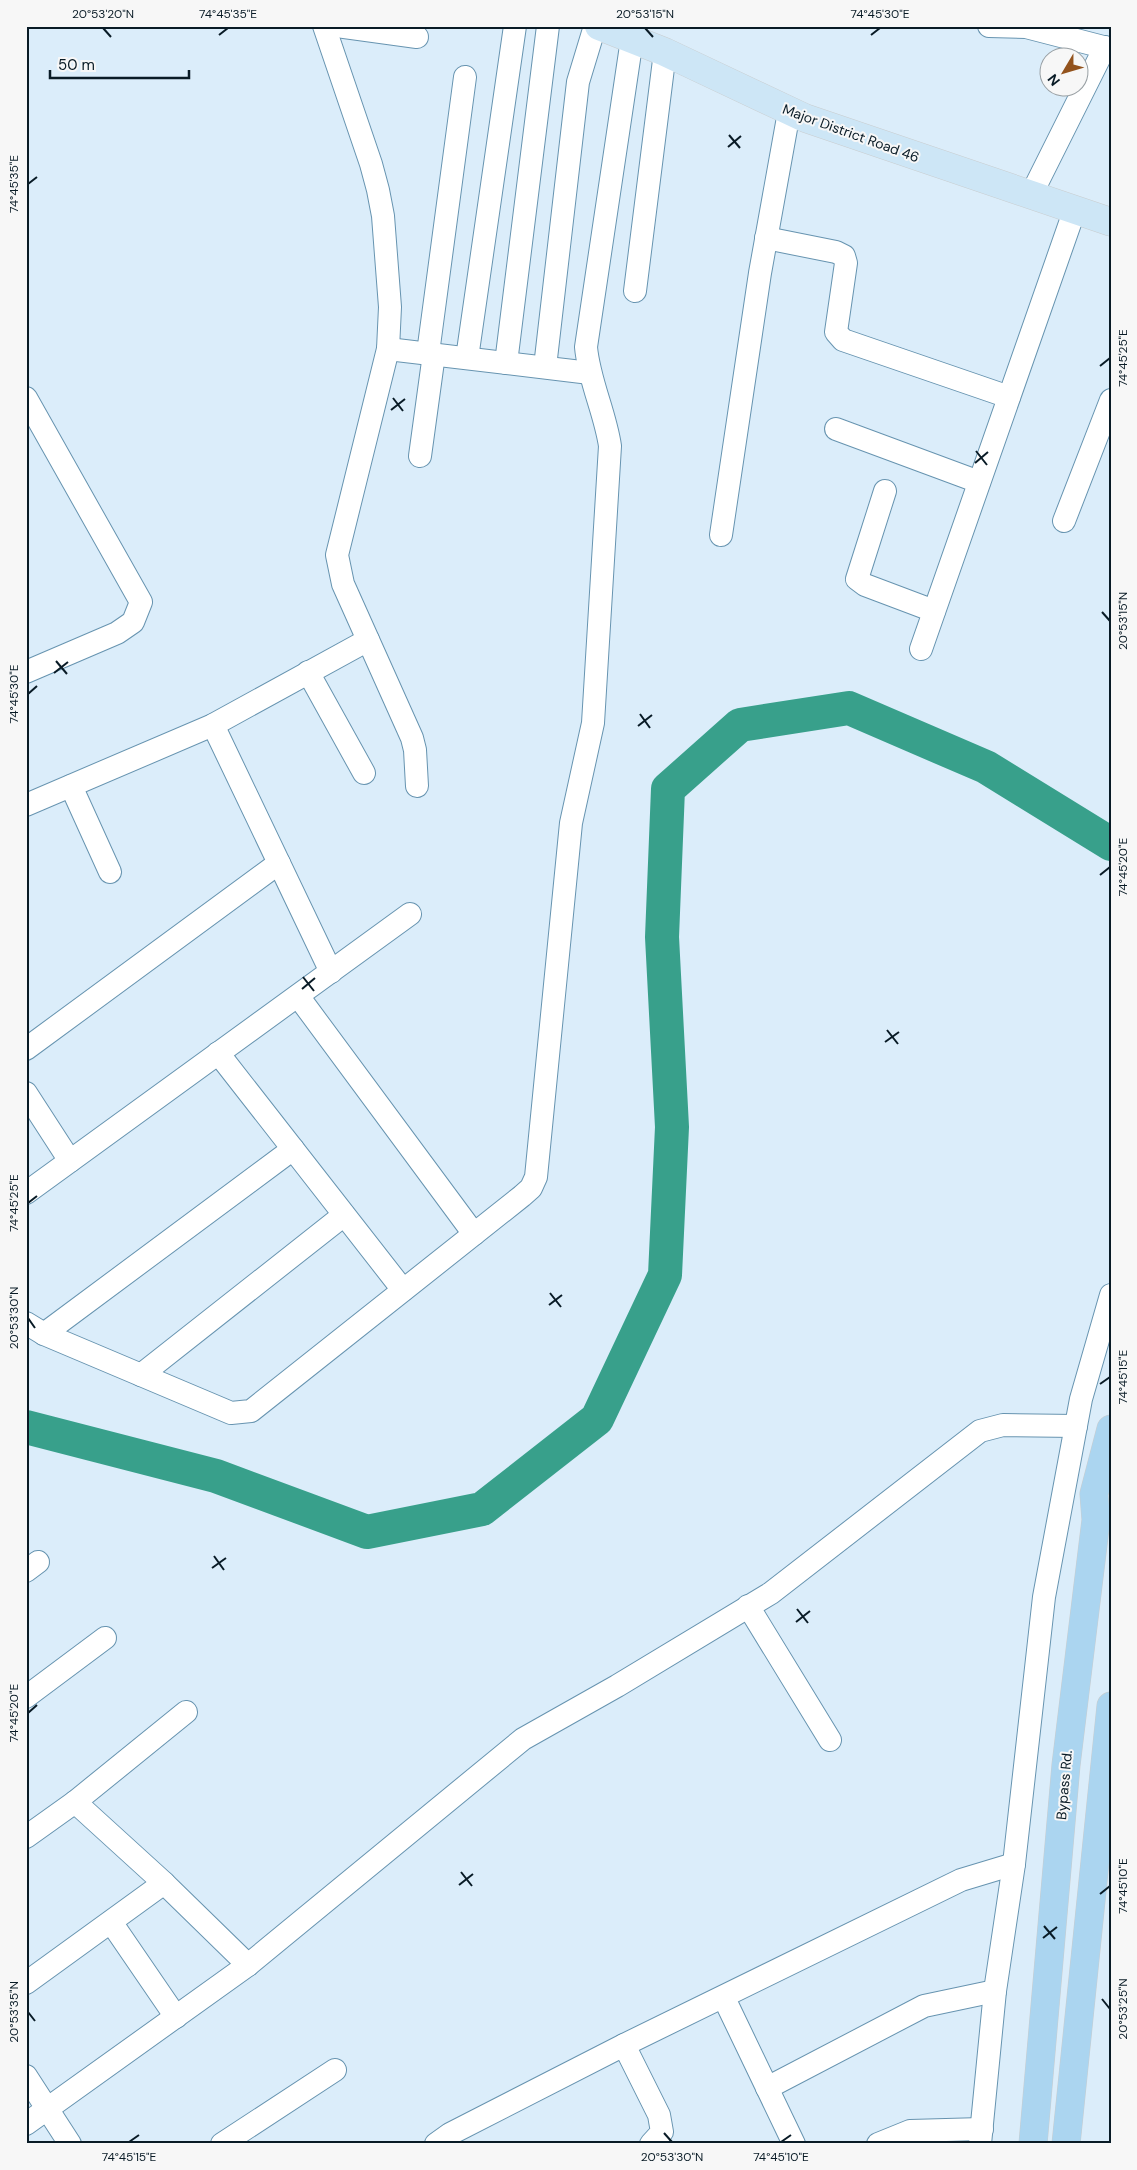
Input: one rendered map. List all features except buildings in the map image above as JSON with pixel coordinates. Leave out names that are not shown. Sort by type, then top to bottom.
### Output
[{"type":"highway","name":"Bypass Rd.","points":[[1033,2144],[1066,1765],[1096,1520],[1094,1494],[1111,1429]]},
{"type":"highway","points":[[1066,2144],[1111,1706]]},
{"type":"highway","points":[[1066,1765],[1103,1773]]},
{"type":"main road","name":"Major District Road 46","points":[[597,26],[665,52],[808,119],[1111,222]]},
{"type":"street","points":[[324,26],[378,190],[383,216],[390,307],[388,349],[337,555],[342,584],[412,738],[418,786]]},
{"type":"street","points":[[337,26],[417,37]]},
{"type":"street","points":[[467,358],[515,26]]},
{"type":"street","points":[[506,363],[548,26]]},
{"type":"street","points":[[545,367],[580,72],[597,26]]},
{"type":"street","points":[[988,26],[1026,27],[1108,48],[1031,195]]},
{"type":"street","points":[[35,1328],[231,1413],[251,1411],[531,1188],[536,1177],[571,823],[593,723],[610,446],[608,429],[590,373],[586,347],[632,39]]},
{"type":"street","points":[[635,291],[665,52]]},
{"type":"street","points":[[420,456],[465,77]]},
{"type":"street","points":[[721,535],[766,238],[808,119]]},
{"type":"street","points":[[921,649],[1075,210]]},
{"type":"street","points":[[766,238],[836,252],[844,256],[846,263],[836,332],[843,340],[1009,397]]},
{"type":"street","points":[[388,349],[590,373]]},
{"type":"street","points":[[26,398],[34,429],[141,602],[132,622],[117,633],[26,672]]},
{"type":"street","points":[[1064,521],[1111,400]]},
{"type":"street","points":[[836,429],[979,482]]},
{"type":"street","points":[[885,491],[857,579],[865,585],[934,611]]},
{"type":"street","points":[[26,805],[213,724],[368,640]]},
{"type":"street","points":[[308,672],[364,774]]},
{"type":"street","points":[[213,724],[331,972]]},
{"type":"street","points":[[70,786],[110,872]]},
{"type":"street","points":[[26,1049],[278,863]]},
{"type":"street","points":[[26,1193],[410,914]]},
{"type":"street","points":[[298,996],[474,1234]]},
{"type":"street","points":[[218,1053],[403,1290]]},
{"type":"street","points":[[26,1093],[70,1161]]},
{"type":"street","points":[[35,1328],[293,1149]]},
{"type":"street","points":[[141,1375],[344,1215]]},
{"type":"street","points":[[878,2144],[910,2131],[981,2136],[995,1991],[1014,1864],[1044,1598],[1076,1426],[1094,1349],[1111,1295]]},
{"type":"street","points":[[26,2124],[248,1965],[523,1739],[617,1686],[771,1593],[980,1431],[1003,1425],[1076,1426]]},
{"type":"street","points":[[748,1606],[830,1740]]},
{"type":"street","points":[[26,1698],[105,1638]]},
{"type":"street","points":[[26,1837],[75,1802],[186,1712]]},
{"type":"street","points":[[75,1802],[164,1883],[248,1965]]},
{"type":"street","points":[[447,2140],[624,2045],[724,1998],[961,1880],[1014,1864]]},
{"type":"street","points":[[26,1983],[164,1883]]},
{"type":"street","points":[[111,1922],[176,2017]]},
{"type":"street","points":[[767,2088],[924,2006],[995,1991]]},
{"type":"street","points":[[724,1998],[794,2144]]},
{"type":"street","points":[[624,2045],[659,2115],[662,2132],[651,2144]]},
{"type":"street","points":[[222,2144],[335,2070]]},
{"type":"street","points":[[26,2076],[70,2144]]},
{"type":"waterway","points":[[26,1427],[216,1476],[367,1532],[482,1509],[597,1419],[665,1275],[672,1127],[662,937],[668,789],[740,725],[849,708],[986,767],[1111,844]]}]
